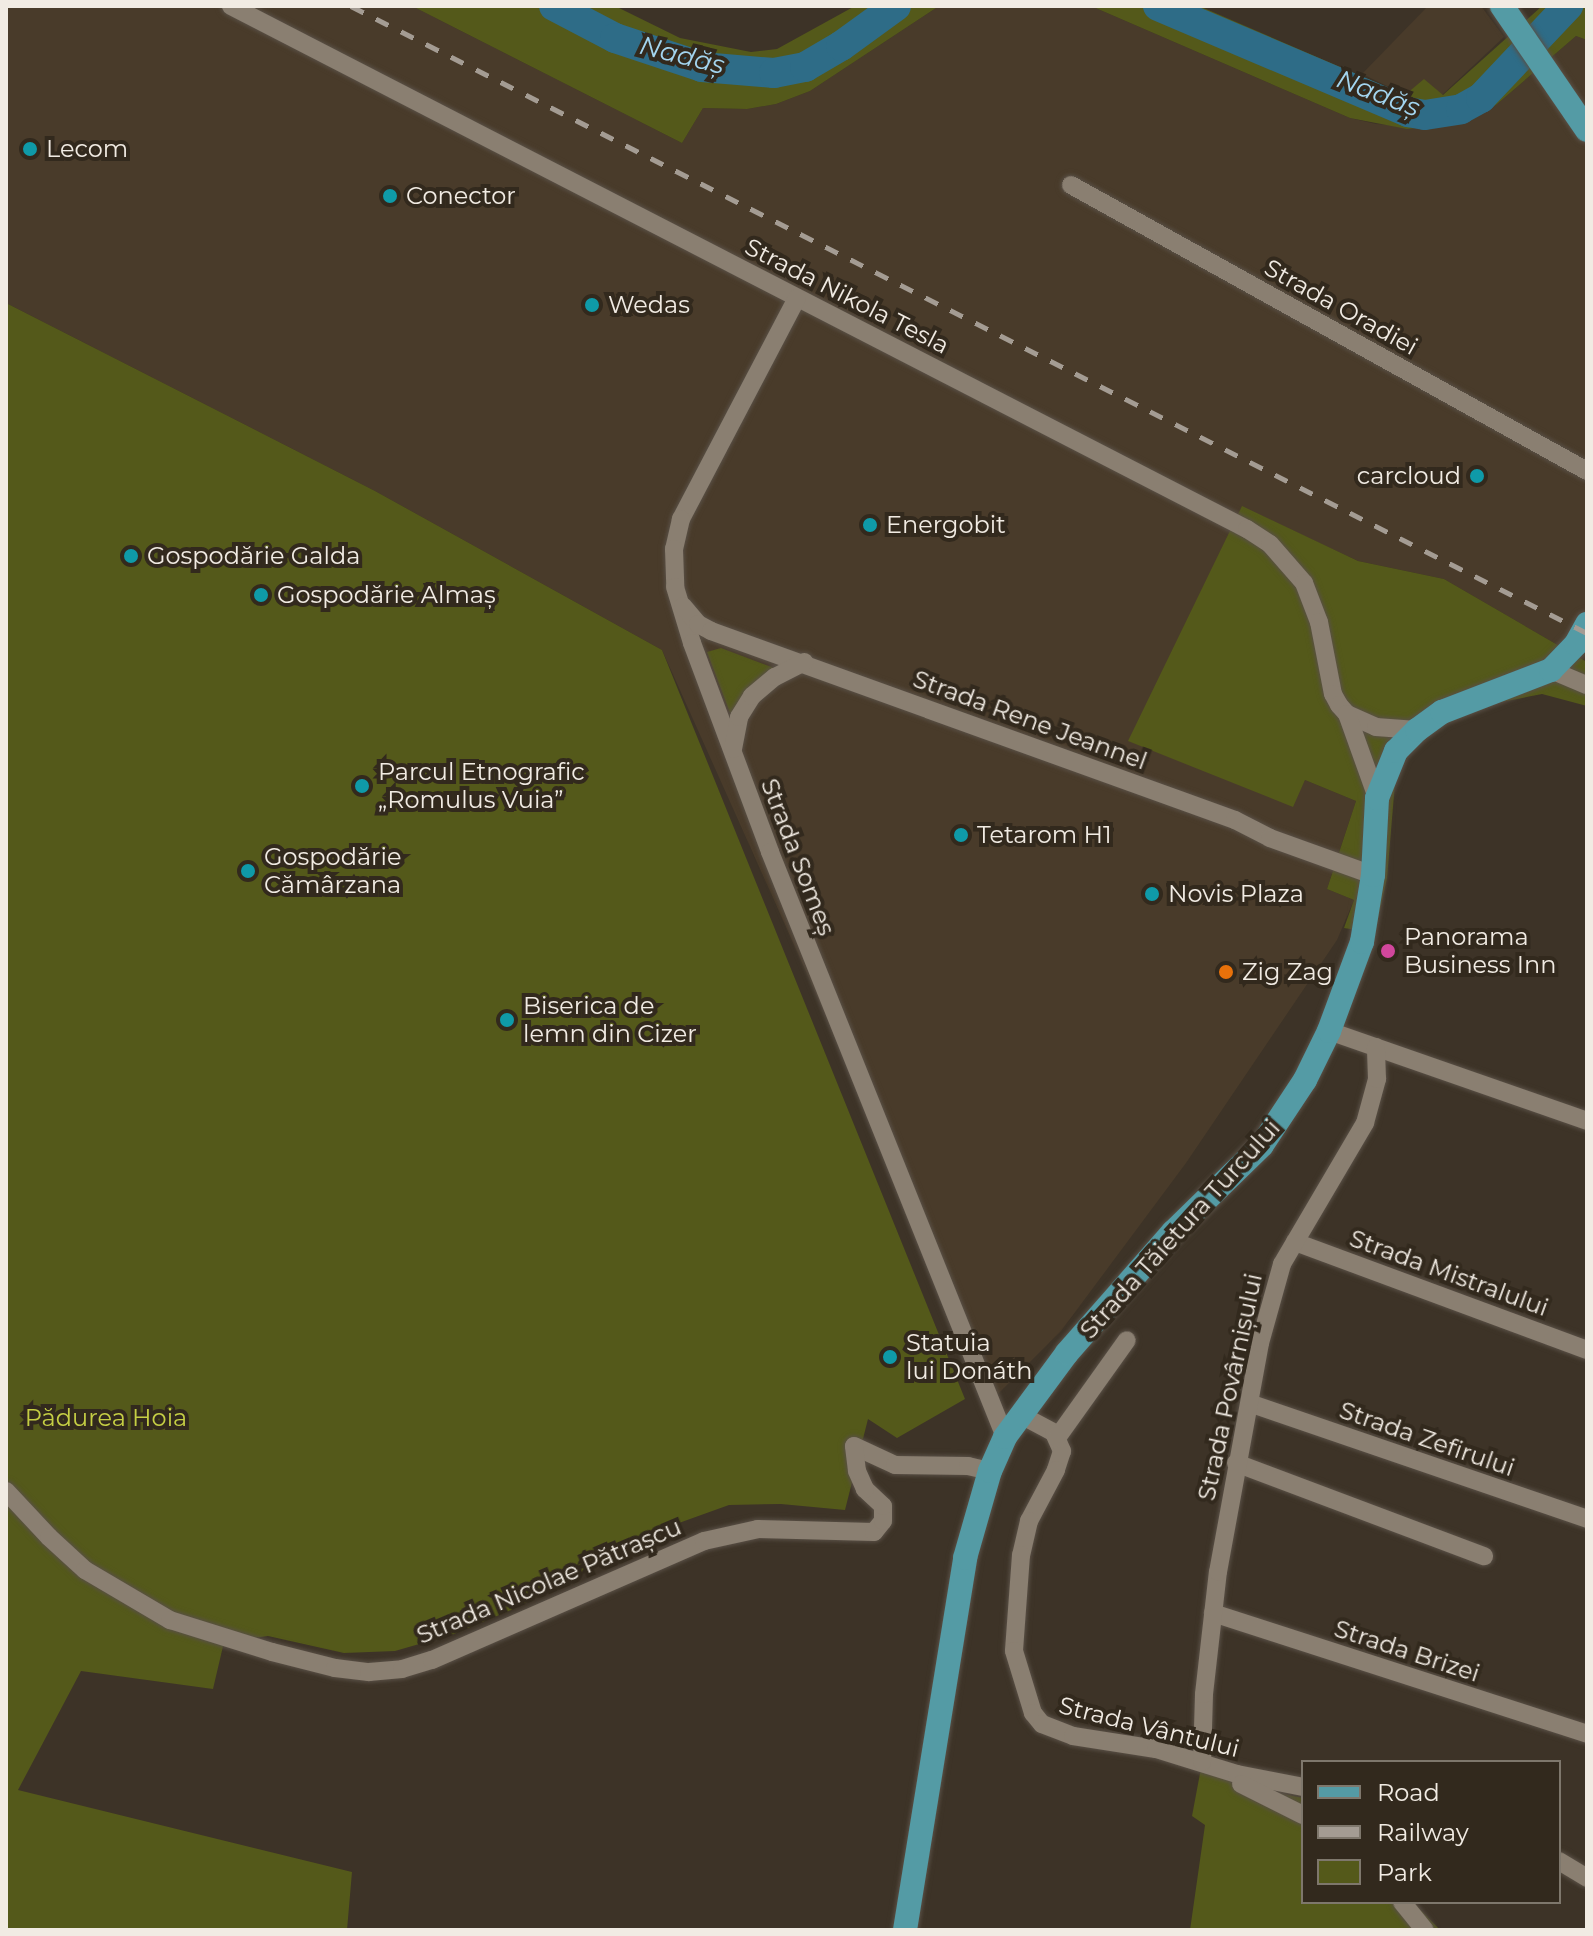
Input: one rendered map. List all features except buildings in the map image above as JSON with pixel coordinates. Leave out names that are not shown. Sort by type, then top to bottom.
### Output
[{"type":"main road","points":[[1508,15],[1587,130]]},
{"type":"main road","name":"Strada Tăietura Turcului","points":[[905,1930],[965,1558],[990,1471],[1005,1437],[1067,1353],[1173,1232],[1262,1145],[1293,1100],[1329,1031],[1362,942],[1373,875],[1377,798],[1389,764],[1417,730],[1442,712],[1551,670],[1576,644],[1587,624]]},
{"type":"street","name":"Strada Nikola Tesla","points":[[231,6],[797,298],[1103,451],[1270,544],[1295,569],[1312,600],[1333,694],[1347,714],[1368,781],[1377,798]]},
{"type":"street","name":"Strada Oradiei","points":[[1071,185],[1587,471]]},
{"type":"street","name":"Strada Someș","points":[[797,298],[681,519],[673,571],[679,600],[732,752],[828,1001],[1005,1437]]},
{"type":"street","name":"Strada Rene Jeannel","points":[[679,600],[698,624],[711,631],[1235,820],[1270,838],[1373,875]]},
{"type":"street","points":[[732,752],[739,717],[752,696],[775,677],[804,662]]},
{"type":"street","points":[[1551,670],[1587,685]]},
{"type":"street","points":[[1347,714],[1376,727],[1417,730]]},
{"type":"street","points":[[1329,1031],[1587,1121]]},
{"type":"street","name":"Strada Povârnișului","points":[[1210,1765],[1213,1613],[1236,1463],[1252,1404],[1251,1385],[1282,1264],[1365,1123],[1377,1079],[1376,1047]]},
{"type":"street","name":"Strada Mistralului","points":[[1295,1242],[1587,1350]]},
{"type":"street","points":[[1019,1414],[1057,1438],[1127,1340]]},
{"type":"street","name":"Strada Zefirului","points":[[1252,1404],[1587,1519]]},
{"type":"street","name":"Strada Vântului","points":[[1057,1438],[1062,1451],[1059,1461],[1029,1521],[1021,1555],[1014,1651],[1024,1693],[1033,1713],[1053,1729],[1073,1736],[1156,1749],[1301,1787]]},
{"type":"street","name":"Strada Nicolae Pătrașcu","points":[[6,1491],[85,1570],[170,1620],[272,1652],[335,1668],[369,1672],[402,1669],[432,1660],[704,1541],[758,1529],[874,1532],[883,1521],[883,1506],[865,1489],[857,1471],[854,1446],[895,1465],[968,1466],[990,1471]]},
{"type":"street","points":[[1236,1463],[1484,1556]]},
{"type":"street","name":"Strada Brizei","points":[[1213,1613],[1587,1734]]},
{"type":"street","points":[[1210,1765],[1301,1814]]},
{"type":"street","points":[[1561,1862],[1587,1878]]},
{"type":"street","points":[[1404,1904],[1425,1930]]},
{"type":"shaded area","points":[[6,6],[412,6],[682,143],[703,108],[747,109],[776,104],[810,91],[939,6],[1091,6],[1350,118],[1376,124],[1435,128],[1465,122],[1496,105],[1576,36],[1587,40],[1587,662],[1444,579],[1358,561],[1242,507],[1292,807],[1305,780],[1356,801],[1327,889],[1354,900],[1337,940],[1186,1163],[1061,1331],[996,1396],[662,650],[375,491],[6,303]]},
{"type":"shaded area","points":[[1428,6],[1481,6],[1504,37],[1442,95],[1406,95],[1362,74]]},
{"type":"green space","points":[[412,6],[615,6],[680,38],[751,52],[777,49],[855,6],[939,6],[810,91],[776,104],[747,109],[703,108],[682,143]]},
{"type":"green space","points":[[1091,6],[1199,6],[1405,95],[1424,79],[1443,95],[1542,6],[1587,6],[1587,40],[1576,36],[1496,105],[1465,122],[1407,129],[1350,118]]},
{"type":"green space","name":"Pădurea Hoia","points":[[6,303],[375,491],[662,650],[965,1399],[897,1438],[868,1419],[845,1510],[781,1504],[729,1505],[665,1528],[516,1608],[454,1634],[395,1651],[344,1653],[268,1636],[224,1642],[213,1689],[81,1671],[18,1790],[352,1872],[347,1930],[6,1930]]},
{"type":"green space","points":[[1242,506],[1358,561],[1444,579],[1587,662],[1587,706],[1542,694],[1466,709],[1405,749],[1396,771],[1387,878],[1375,933],[1344,928],[1354,900],[1327,889],[1356,801],[1305,780],[1293,807],[1128,741]]},
{"type":"green space","points":[[721,648],[785,672],[739,717],[730,713],[707,652]]},
{"type":"green space","points":[[1201,1768],[1235,1784],[1301,1798],[1301,1904],[1415,1904],[1440,1930],[1190,1930],[1205,1825],[1192,1816]]},
{"type":"waterway","name":"Nadăș","points":[[554,6],[615,38],[702,67],[774,73],[805,67],[841,46],[896,6]]},
{"type":"waterway","name":"Nadăș","points":[[1158,6],[1408,112],[1425,115],[1461,109],[1481,98],[1568,6]]},
{"type":"railway","points":[[351,6],[1587,633]]},
{"type":"place","name":"Lecom","points":[[30,149]]},
{"type":"place","name":"Conector","points":[[390,196]]},
{"type":"place","name":"Wedas","points":[[592,305]]},
{"type":"place","name":"carcloud","points":[[1477,476]]},
{"type":"place","name":"Energobit","points":[[870,525]]},
{"type":"place","name":"Gospodărie Galda","points":[[131,556]]},
{"type":"place","name":"Gospodărie Almaș","points":[[261,595]]},
{"type":"place","name":"Parcul Etnografic „Romulus Vuia”","points":[[362,786]]},
{"type":"place","name":"Tetarom H1","points":[[961,835]]},
{"type":"place","name":"Gospodărie Cămârzana","points":[[248,871]]},
{"type":"place","name":"Novis Plaza","points":[[1152,894]]},
{"type":"place","name":"Panorama Business Inn","points":[[1388,951]]},
{"type":"place","name":"Zig Zag","points":[[1226,972]]},
{"type":"place","name":"Biserica de lemn din Cizer","points":[[507,1020]]},
{"type":"place","name":"Statuia lui Donáth","points":[[890,1357]]}]
